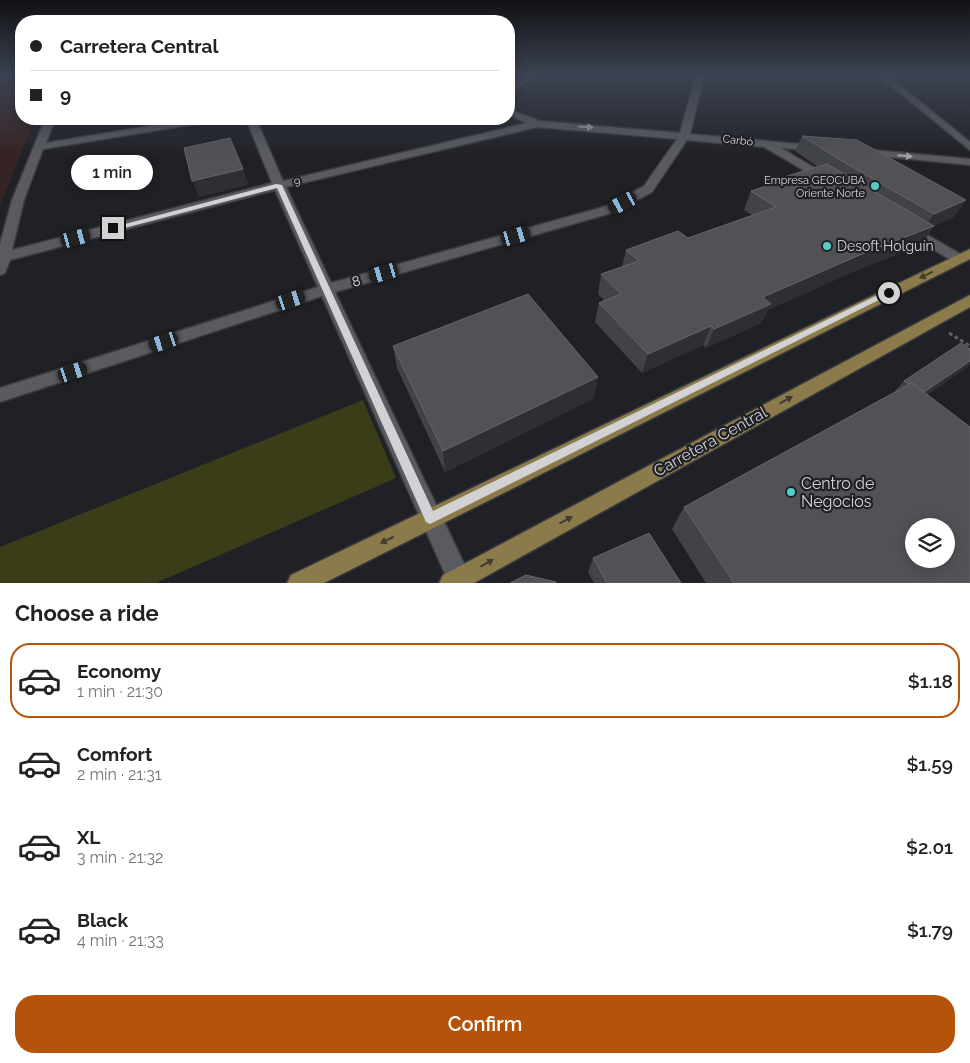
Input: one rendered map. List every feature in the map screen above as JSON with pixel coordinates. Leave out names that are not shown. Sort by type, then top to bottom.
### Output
[{"type":"main road","points":[[299,583],[965,256]]},
{"type":"main road","name":"Carretera Central","points":[[455,581],[970,300]]},
{"type":"street","name":"8","points":[[0,395],[327,289],[611,209],[648,189],[685,135],[693,103]]},
{"type":"street","points":[[916,103],[970,147]]},
{"type":"street","name":"Carbó","points":[[515,115],[537,124],[833,149]]},
{"type":"street","name":"9","points":[[2,258],[279,185],[537,124]]},
{"type":"street","points":[[0,270],[18,200],[47,125]]},
{"type":"street","points":[[38,147],[172,125]]},
{"type":"street","points":[[254,125],[430,518],[455,581]]},
{"type":"street","points":[[765,143],[841,188]]},
{"type":"street","points":[[853,151],[970,162]]},
{"type":"street","points":[[900,223],[965,256]]},
{"type":"shaded area","points":[[0,103],[15,103],[15,125],[33,125],[0,206]]},
{"type":"green space","points":[[363,400],[396,478],[156,583],[0,583],[0,547]]},
{"type":"building","points":[[802,136],[857,140],[966,200],[934,214]]},
{"type":"building","points":[[230,138],[243,169],[192,181],[184,148]]},
{"type":"building","points":[[827,164],[934,226],[869,251],[763,297],[771,304],[714,329],[711,326],[648,354],[599,303],[621,294],[601,274],[639,261],[626,250],[678,231],[688,238],[776,207],[751,191],[790,178],[787,176]]},
{"type":"building","points":[[528,294],[598,377],[443,451],[393,346]]},
{"type":"building","points":[[961,343],[970,349],[970,361],[924,392],[912,383],[909,384],[904,381]]},
{"type":"building","points":[[912,383],[970,427],[970,583],[734,583],[684,507]]},
{"type":"building","points":[[649,533],[681,583],[607,583],[593,558]]},
{"type":"building","points":[[526,575],[556,582],[556,583],[510,583]]},
{"type":"place","name":"Empresa GEOCUBA Oriente Norte","points":[[875,186]]},
{"type":"place","name":"Desoft Holguín","points":[[827,246]]},
{"type":"place","name":"Centro de Negocios","points":[[791,492]]},
{"type":"route","points":[[113,228],[279,185],[430,518],[889,293]]}]
